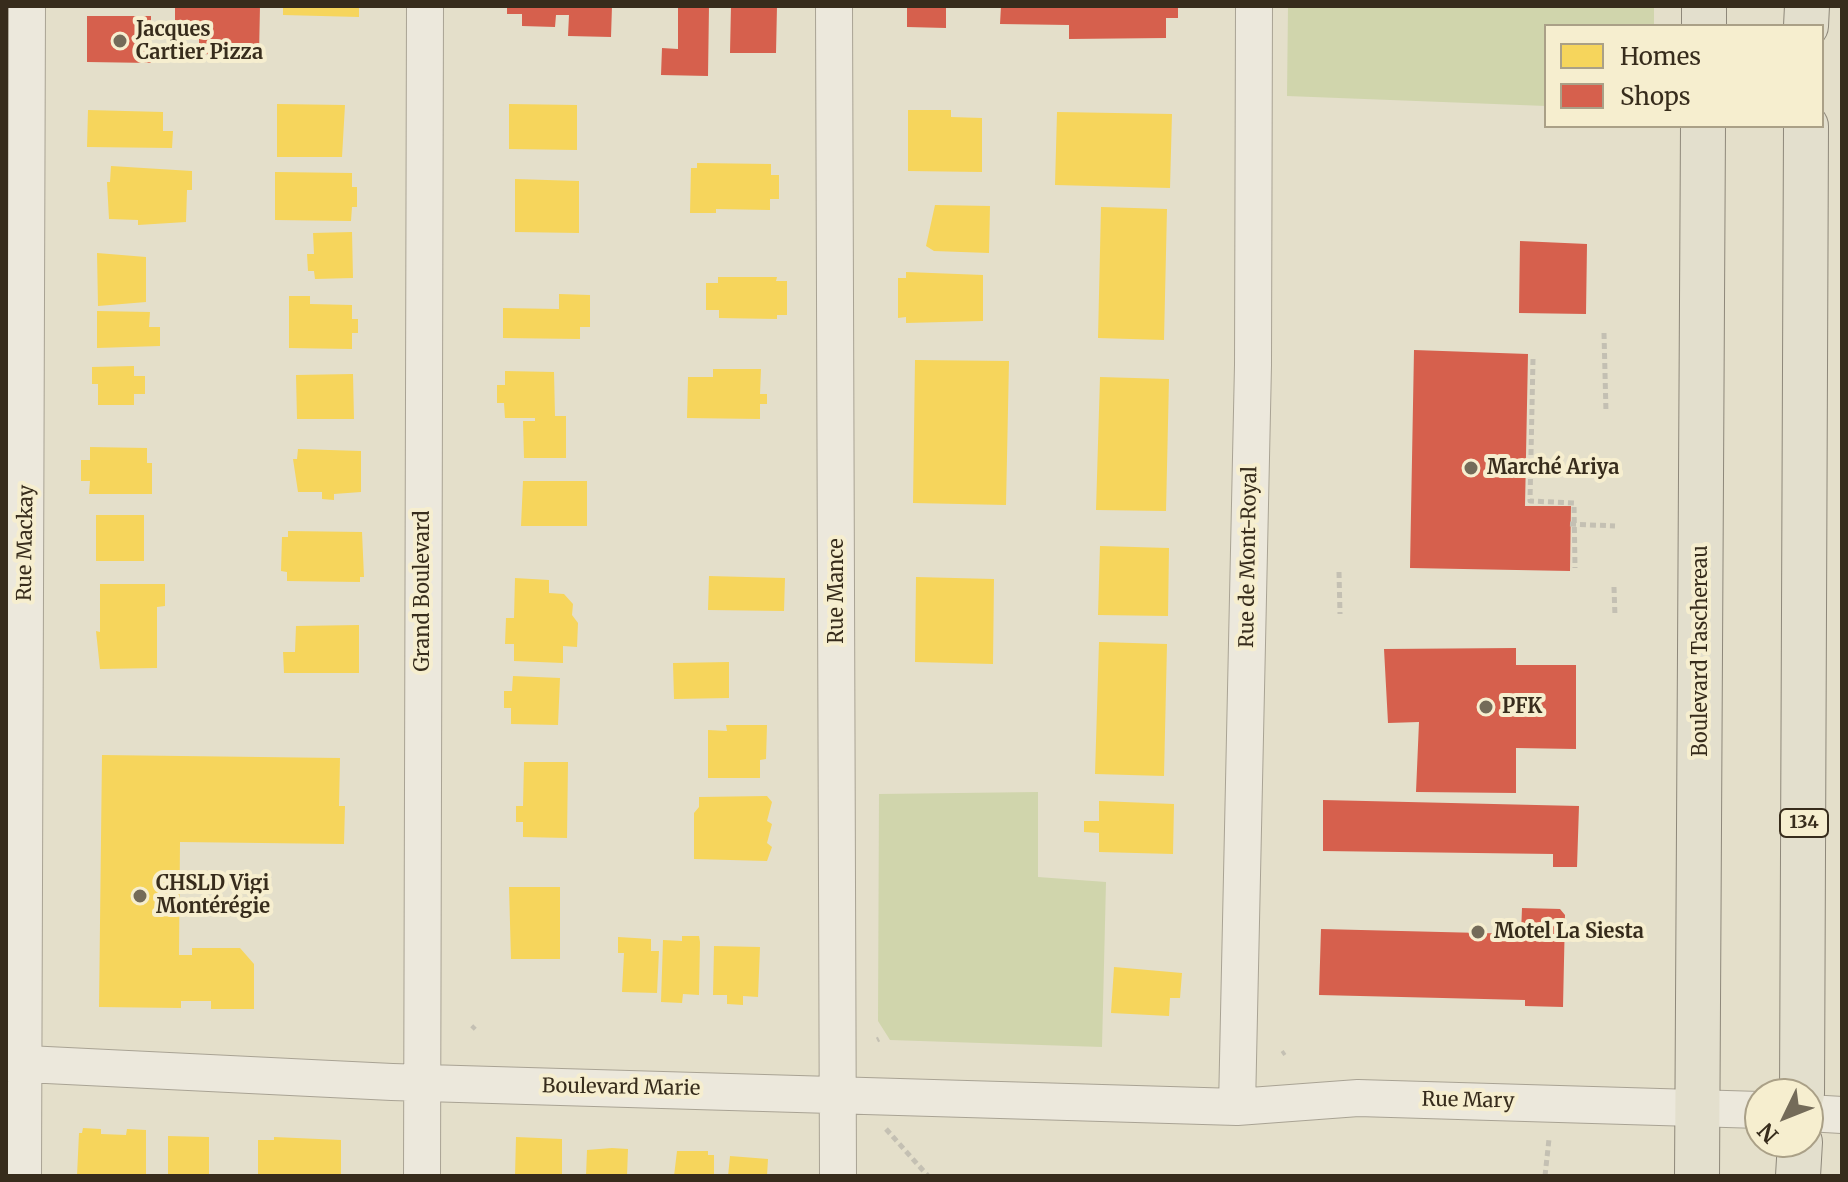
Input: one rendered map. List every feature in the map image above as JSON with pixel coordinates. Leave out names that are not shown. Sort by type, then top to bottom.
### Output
[{"type":"main road","name":"Boulevard Taschereau","points":[[1697,1176],[1703,128]]},
{"type":"main road","name":"134","points":[[1802,1078],[1806,128]]},
{"type":"street","name":"Rue Mackay","points":[[23,1176],[15,1064],[27,6]]},
{"type":"street","name":"Grand Boulevard","points":[[422,1176],[425,6]]},
{"type":"street","name":"Rue Mance","points":[[834,6],[838,1176]]},
{"type":"street","name":"Rue de Mont-Royal","points":[[1237,1107],[1253,365],[1254,6]]},
{"type":"street","name":"Boulevard Marie","points":[[15,1064],[422,1083],[1237,1107]]},
{"type":"street","name":"Rue Mary","points":[[1237,1107],[1358,1098],[1744,1109]]},
{"type":"path","points":[[1604,333],[1606,412]]},
{"type":"path","points":[[1533,359],[1530,501],[1574,503],[1575,568]]},
{"type":"path","points":[[1572,524],[1615,526]]},
{"type":"path","points":[[1339,572],[1340,614]]},
{"type":"path","points":[[1614,587],[1615,617]]},
{"type":"path","points":[[881,1123],[928,1176]]},
{"type":"path","points":[[1545,1176],[1549,1139]]},
{"type":"green space","points":[[1288,6],[1654,6],[1654,24],[1544,24],[1544,106],[1287,96]]},
{"type":"green space","points":[[1038,792],[1038,877],[1106,882],[1102,1047],[890,1040],[878,1021],[879,794]]},
{"type":"building: Homes","points":[[283,6],[359,6],[359,17],[283,15]]},
{"type":"building: Homes","points":[[277,104],[345,105],[342,157],[277,157]]},
{"type":"building: Homes","points":[[509,104],[577,105],[577,150],[509,149]]},
{"type":"building: Homes","points":[[88,110],[163,112],[163,131],[173,131],[172,148],[87,147]]},
{"type":"building: Homes","points":[[908,110],[951,110],[951,117],[982,118],[982,172],[908,171]]},
{"type":"building: Homes","points":[[1057,112],[1172,114],[1170,188],[1055,185]]},
{"type":"building: Homes","points":[[697,163],[771,164],[771,175],[779,175],[779,199],[770,199],[770,210],[716,209],[716,213],[690,213],[691,168],[697,168]]},
{"type":"building: Homes","points":[[111,166],[192,171],[192,190],[187,190],[186,222],[138,225],[138,220],[109,219],[107,182],[110,182]]},
{"type":"building: Homes","points":[[275,172],[352,173],[352,187],[357,187],[357,207],[352,207],[351,221],[275,220]]},
{"type":"building: Homes","points":[[515,179],[579,181],[579,233],[515,232]]},
{"type":"building: Homes","points":[[935,205],[990,206],[989,253],[934,251],[926,246]]},
{"type":"building: Homes","points":[[1101,207],[1167,209],[1164,340],[1098,338]]},
{"type":"building: Homes","points":[[352,232],[353,278],[315,279],[314,271],[308,271],[307,254],[314,254],[313,233]]},
{"type":"building: Homes","points":[[97,253],[146,257],[146,302],[98,306]]},
{"type":"building: Homes","points":[[906,272],[983,275],[983,321],[906,323],[906,317],[898,318],[898,278],[906,278]]},
{"type":"building: Homes","points":[[718,277],[777,277],[776,281],[787,281],[787,315],[777,315],[777,319],[719,318],[719,310],[706,310],[706,283],[718,283]]},
{"type":"building: Homes","points":[[559,294],[590,295],[590,327],[580,327],[580,339],[503,338],[503,308],[559,309]]},
{"type":"building: Homes","points":[[289,296],[310,296],[310,304],[352,305],[352,319],[358,319],[358,333],[352,333],[352,349],[289,348]]},
{"type":"building: Homes","points":[[97,311],[150,312],[149,327],[160,327],[160,346],[97,348]]},
{"type":"building: Homes","points":[[915,360],[1009,361],[1006,505],[913,503]]},
{"type":"building: Homes","points":[[134,366],[134,376],[145,376],[145,394],[134,394],[134,405],[98,405],[98,384],[92,384],[92,367]]},
{"type":"building: Homes","points":[[713,369],[761,369],[760,394],[767,394],[767,404],[760,404],[760,419],[687,418],[688,377],[713,377]]},
{"type":"building: Homes","points":[[505,371],[554,372],[555,416],[566,416],[566,458],[524,458],[523,421],[535,421],[535,418],[505,418],[504,403],[497,403],[497,385],[505,385]]},
{"type":"building: Homes","points":[[353,374],[354,419],[297,419],[296,375]]},
{"type":"building: Homes","points":[[1100,377],[1169,379],[1166,511],[1096,510]]},
{"type":"building: Homes","points":[[90,447],[147,448],[147,463],[152,463],[152,494],[89,494],[90,481],[81,481],[81,460],[90,460]]},
{"type":"building: Homes","points":[[298,449],[361,451],[361,492],[334,494],[334,500],[322,499],[322,492],[298,492],[293,459],[297,459]]},
{"type":"building: Homes","points":[[523,481],[587,481],[587,526],[521,526]]},
{"type":"building: Homes","points":[[96,515],[144,515],[144,561],[96,561]]},
{"type":"building: Homes","points":[[288,531],[362,532],[364,577],[360,577],[360,582],[287,581],[287,572],[281,571],[282,537],[288,537]]},
{"type":"building: Homes","points":[[1100,546],[1169,548],[1168,616],[1098,615]]},
{"type":"building: Homes","points":[[709,576],[785,578],[784,611],[708,610]]},
{"type":"building: Homes","points":[[916,577],[994,579],[993,664],[915,662]]},
{"type":"building: Homes","points":[[515,578],[549,580],[549,593],[564,594],[573,604],[572,615],[578,623],[577,647],[563,646],[563,663],[514,661],[514,644],[505,644],[506,618],[514,618]]},
{"type":"building: Homes","points":[[100,584],[165,584],[165,606],[157,607],[157,668],[100,669],[96,631],[100,632]]},
{"type":"building: Homes","points":[[359,625],[359,673],[284,673],[283,652],[295,652],[296,626]]},
{"type":"building: Homes","points":[[1099,642],[1167,644],[1164,776],[1095,774]]},
{"type":"building: Homes","points":[[729,662],[729,698],[674,699],[673,663]]},
{"type":"building: Homes","points":[[513,676],[560,678],[558,725],[511,724],[511,708],[504,708],[504,691],[512,691]]},
{"type":"building: Homes","points":[[726,725],[767,725],[766,759],[760,760],[760,778],[708,778],[708,730],[727,731]]},
{"type":"building: Homes","name":"CHSLD Vigi Montérégie","points":[[102,755],[340,758],[339,806],[345,806],[344,844],[180,842],[179,955],[192,955],[192,948],[240,948],[254,964],[254,1009],[211,1009],[211,1001],[181,1001],[181,1008],[99,1007]]},
{"type":"building: Homes","points":[[524,762],[568,762],[567,838],[523,837],[523,822],[516,822],[516,806],[523,806]]},
{"type":"building: Homes","points":[[767,796],[772,802],[767,821],[772,824],[767,843],[772,847],[767,861],[694,859],[694,813],[699,807],[699,797]]},
{"type":"building: Homes","points":[[1099,801],[1174,804],[1173,854],[1099,852],[1099,833],[1084,832],[1084,821],[1099,821]]},
{"type":"building: Homes","points":[[509,887],[560,887],[560,959],[511,959]]},
{"type":"building: Homes","points":[[682,936],[699,936],[699,995],[683,994],[682,1003],[661,1002],[663,940],[682,941]]},
{"type":"building: Homes","points":[[618,937],[651,939],[651,951],[659,951],[657,993],[622,992],[624,953],[618,953]]},
{"type":"building: Homes","points":[[714,946],[760,947],[758,997],[743,996],[743,1005],[727,1004],[727,995],[713,995]]},
{"type":"building: Homes","points":[[1114,967],[1182,973],[1180,998],[1170,998],[1169,1016],[1111,1013]]},
{"type":"building: Homes","points":[[83,1128],[101,1129],[101,1134],[126,1135],[127,1129],[146,1130],[146,1176],[77,1176],[79,1133]]},
{"type":"building: Homes","points":[[168,1136],[209,1137],[209,1176],[168,1176]]},
{"type":"building: Homes","points":[[274,1137],[341,1140],[341,1176],[258,1176],[258,1140],[274,1140]]},
{"type":"building: Homes","points":[[516,1137],[562,1139],[562,1176],[515,1176]]},
{"type":"building: Homes","points":[[628,1149],[627,1176],[586,1176],[587,1150]]},
{"type":"building: Homes","points":[[677,1151],[708,1151],[708,1155],[714,1155],[714,1176],[674,1176]]},
{"type":"building: Homes","points":[[730,1156],[768,1159],[767,1176],[728,1176]]},
{"type":"building: Shops","points":[[175,6],[260,6],[259,55],[199,54],[199,31],[175,31]]},
{"type":"building: Shops","points":[[507,6],[612,6],[611,37],[568,36],[569,15],[556,15],[555,27],[522,26],[522,14],[507,14]]},
{"type":"building: Shops","points":[[678,6],[709,6],[708,76],[661,75],[662,48],[678,49]]},
{"type":"building: Shops","points":[[731,6],[777,6],[776,53],[730,53]]},
{"type":"building: Shops","points":[[907,6],[946,6],[946,28],[907,27]]},
{"type":"building: Shops","points":[[1001,6],[1178,6],[1178,18],[1166,18],[1166,38],[1069,39],[1069,25],[1000,24]]},
{"type":"building: Shops","points":[[87,16],[151,16],[151,63],[87,62]]},
{"type":"building: Shops","points":[[1520,241],[1587,244],[1586,314],[1519,313]]},
{"type":"building: Shops","points":[[1414,350],[1528,354],[1525,506],[1571,506],[1570,571],[1410,568]]},
{"type":"building: Shops","points":[[1516,648],[1516,665],[1576,665],[1576,749],[1516,748],[1516,793],[1416,792],[1419,722],[1388,723],[1384,649]]},
{"type":"building: Shops","points":[[1323,800],[1579,806],[1577,867],[1553,867],[1553,854],[1323,851]]},
{"type":"building: Shops","points":[[1522,908],[1560,909],[1565,915],[1563,1007],[1525,1006],[1525,1000],[1319,995],[1321,929],[1521,934]]},
{"type":"place","name":"Jacques Cartier Pizza","points":[[120,41]]},
{"type":"place","name":"Marché Ariya","points":[[1471,468]]},
{"type":"place","name":"PFK","points":[[1486,707]]},
{"type":"place","name":"CHSLD Vigi Montérégie","points":[[140,896]]},
{"type":"place","name":"Motel La Siesta","points":[[1478,932]]}]
